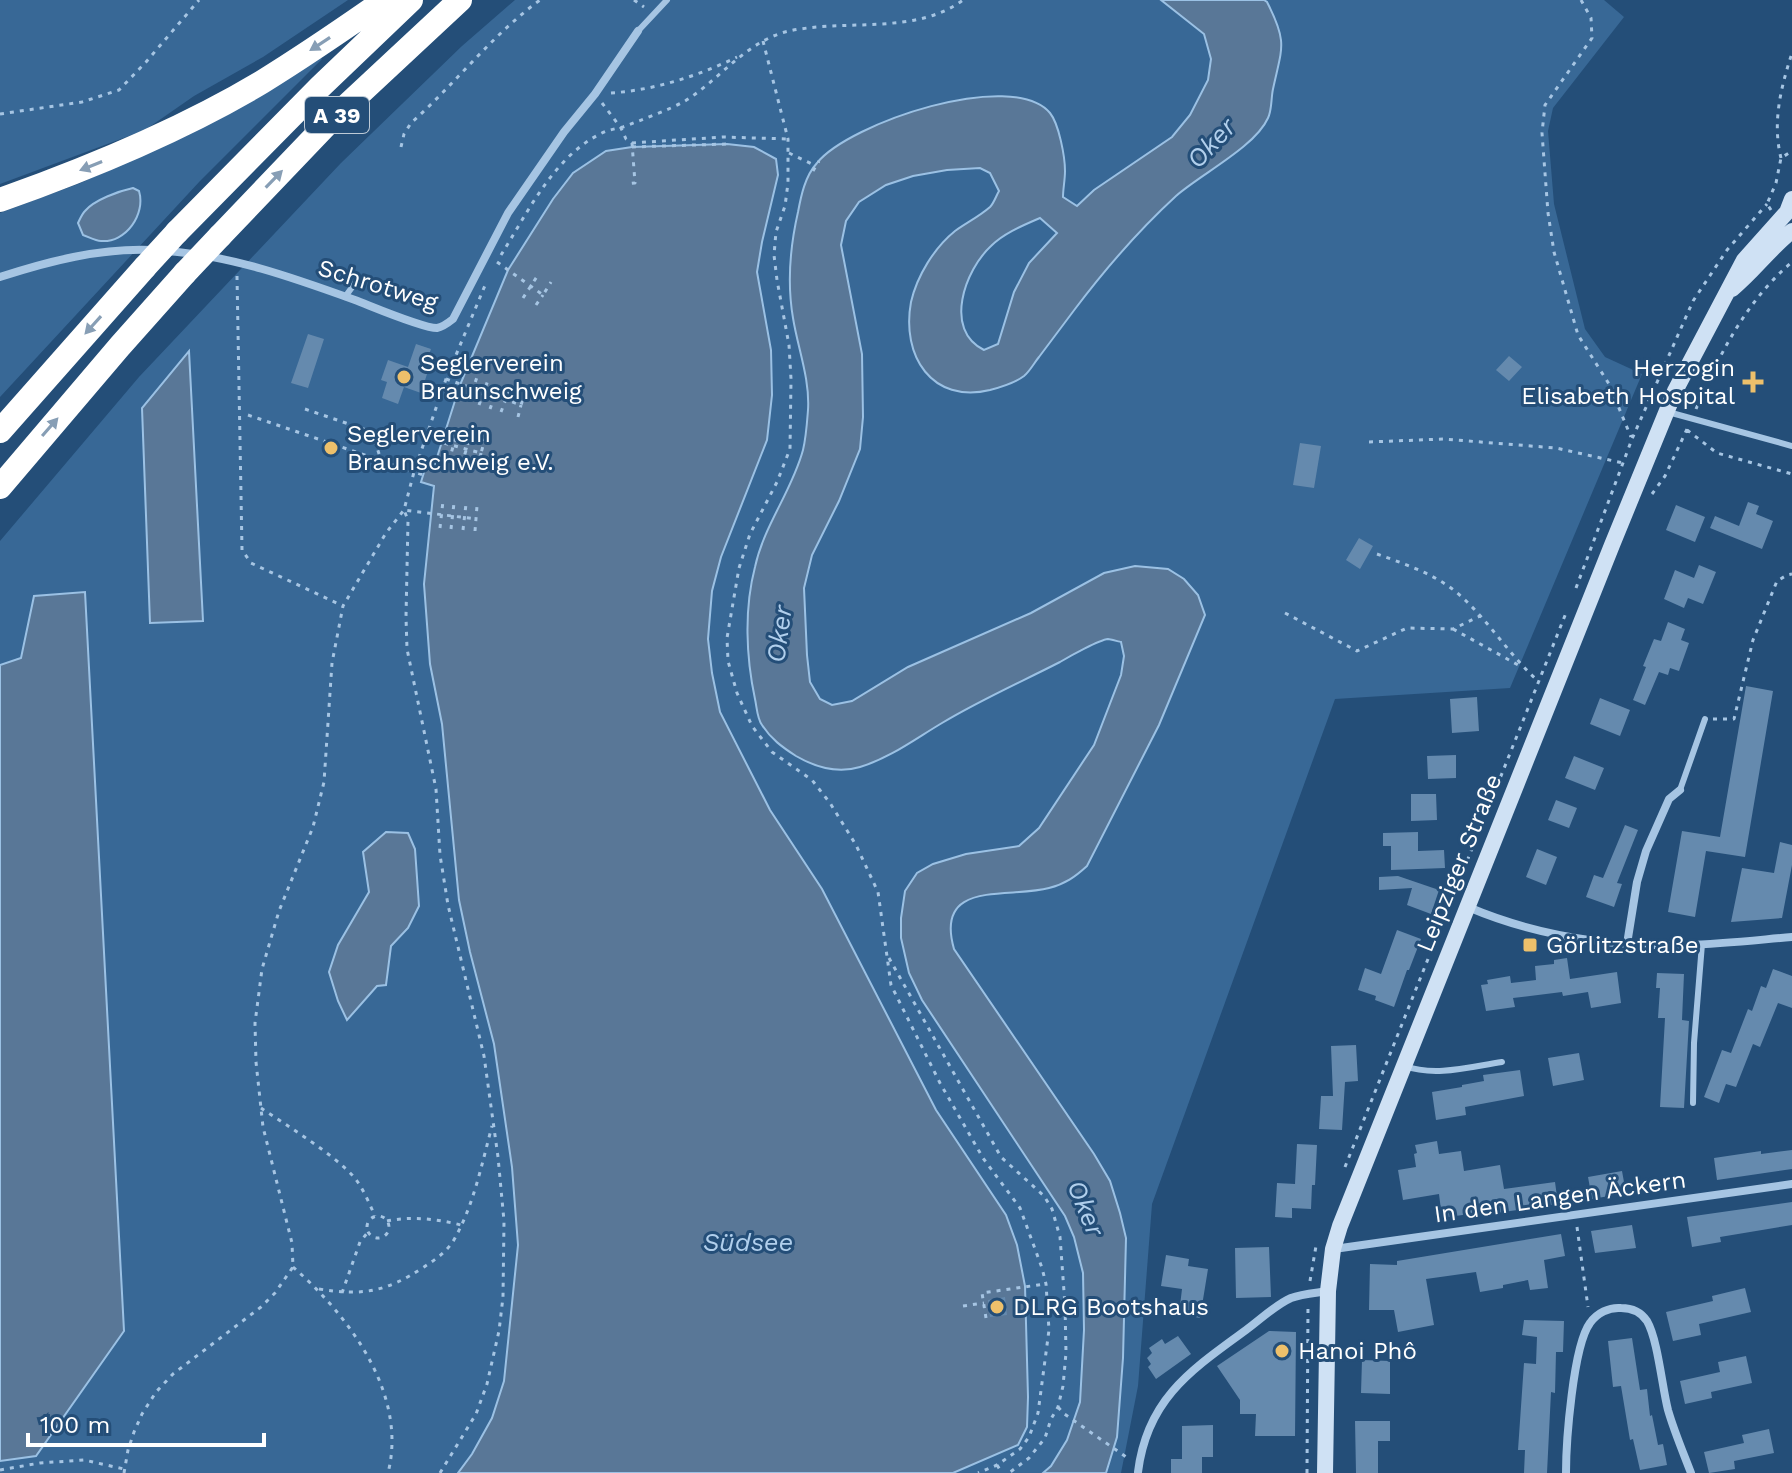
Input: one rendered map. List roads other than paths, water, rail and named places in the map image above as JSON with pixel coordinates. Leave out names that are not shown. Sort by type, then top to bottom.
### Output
[{"type":"highway","points":[[0,200],[89,167],[207,113],[262,82],[385,0]]},
{"type":"highway","name":"A 39","points":[[0,431],[177,232],[288,118],[411,0]]},
{"type":"highway","name":"A 39","points":[[0,487],[110,356],[185,273],[328,123],[460,0]]},
{"type":"street","name":"Schrotweg","points":[[0,277],[39,264],[109,251],[188,252],[237,262],[422,324],[437,328],[446,325],[453,319],[508,213],[638,31]]},
{"type":"street","name":"Leipziger Straße","points":[[1325,1473],[1328,1291],[1333,1249],[1340,1226],[1675,391],[1744,260],[1787,212],[1792,200]]},
{"type":"street","name":"Leipziger Straße","points":[[1728,293],[1792,231]]},
{"type":"street","points":[[1627,944],[1637,882],[1646,851],[1669,799],[1680,790]]},
{"type":"street","points":[[1468,907],[1512,923],[1586,940],[1627,944],[1702,944],[1792,937]]},
{"type":"street","name":"In den Langen Äckern","points":[[1333,1249],[1792,1184]]},
{"type":"street","points":[[1138,1472],[1155,1415],[1183,1378],[1292,1298],[1328,1291]]},
{"type":"street","points":[[1566,1473],[1583,1336],[1590,1322],[1602,1312],[1617,1307],[1640,1313],[1648,1322],[1669,1412],[1691,1473]]},
{"type":"lane","points":[[638,31],[667,0]]},
{"type":"lane","points":[[345,297],[358,279]]},
{"type":"lane","points":[[1667,411],[1792,446]]},
{"type":"lane","points":[[1680,790],[1705,719]]},
{"type":"lane","points":[[1693,1103],[1702,944]]},
{"type":"lane","points":[[1404,1066],[1433,1072],[1502,1062]]},
{"type":"water","name":"Oker","points":[[1161,0],[1267,2],[1278,27],[1281,45],[1268,118],[1252,139],[1176,196],[1136,236],[1020,378],[990,390],[952,390],[937,383],[925,372],[911,340],[911,302],[922,273],[947,238],[991,205],[999,191],[990,173],[980,168],[947,170],[886,185],[859,202],[846,221],[841,245],[862,354],[863,417],[860,449],[812,555],[804,588],[810,682],[820,699],[832,705],[852,701],[908,667],[1031,613],[1104,573],[1135,566],[1168,569],[1184,579],[1198,595],[1205,615],[1159,725],[1087,866],[1070,880],[1055,886],[979,896],[964,902],[955,911],[951,927],[954,949],[1110,1181],[1126,1238],[1123,1358],[1117,1437],[1106,1473],[1043,1473],[1067,1440],[1080,1402],[1083,1273],[1074,1237],[1065,1216],[922,1000],[909,973],[901,938],[901,918],[905,891],[917,873],[933,864],[966,854],[1019,846],[1039,828],[1094,745],[1121,675],[1124,656],[1121,642],[1108,639],[1098,642],[971,707],[882,759],[851,769],[835,769],[796,756],[773,739],[760,722],[750,667],[749,599],[759,552],[792,480],[805,441],[807,387],[791,305],[790,265],[802,193],[817,163],[862,132],[895,118],[968,98],[1002,96],[1030,101],[1050,113],[1059,132],[1064,158],[1063,197],[1077,206],[1094,190],[1172,137],[1190,115],[1208,80],[1211,59],[1204,34]],"holes":[[[1040,218],[1057,233],[1029,263],[1014,292],[998,344],[984,350],[971,341],[964,329],[962,300],[973,270],[982,257],[996,241]]]},
{"type":"water","name":"Südsee","points":[[727,144],[754,147],[776,159],[778,175],[757,272],[771,350],[772,395],[767,440],[721,557],[712,591],[708,639],[720,712],[770,810],[822,889],[936,1110],[1006,1215],[1017,1245],[1025,1286],[1027,1427],[1018,1445],[953,1473],[458,1473],[492,1418],[504,1381],[518,1245],[512,1167],[494,1044],[459,900],[442,724],[430,664],[424,584],[434,486],[421,482],[425,469],[433,470],[460,385],[508,270],[573,173],[606,151],[632,147]]},
{"type":"water","points":[[133,188],[139,191],[140,209],[126,232],[101,241],[83,235],[78,223],[89,207],[107,196]]},
{"type":"water","points":[[189,351],[203,621],[150,623],[142,408]]},
{"type":"water","points":[[85,592],[124,1331],[36,1456],[0,1461],[0,665],[21,658],[34,596]]},
{"type":"water","points":[[386,832],[408,833],[415,849],[419,906],[408,928],[391,946],[386,985],[377,986],[347,1020],[329,972],[338,945],[369,892],[363,852]]},
{"type":"place","name":"Seglerverein Braunschweig","points":[[404,377]]},
{"type":"place","name":"Herzogin Elisabeth Hospital","points":[[1753,382]]},
{"type":"place","name":"Seglerverein Braunschweig e.V.","points":[[331,448]]},
{"type":"place","name":"Görlitzstraße","points":[[1530,945]]},
{"type":"place","name":"DLRG Bootshaus","points":[[997,1307]]},
{"type":"place","name":"Hanoi Phô","points":[[1282,1351]]}]
